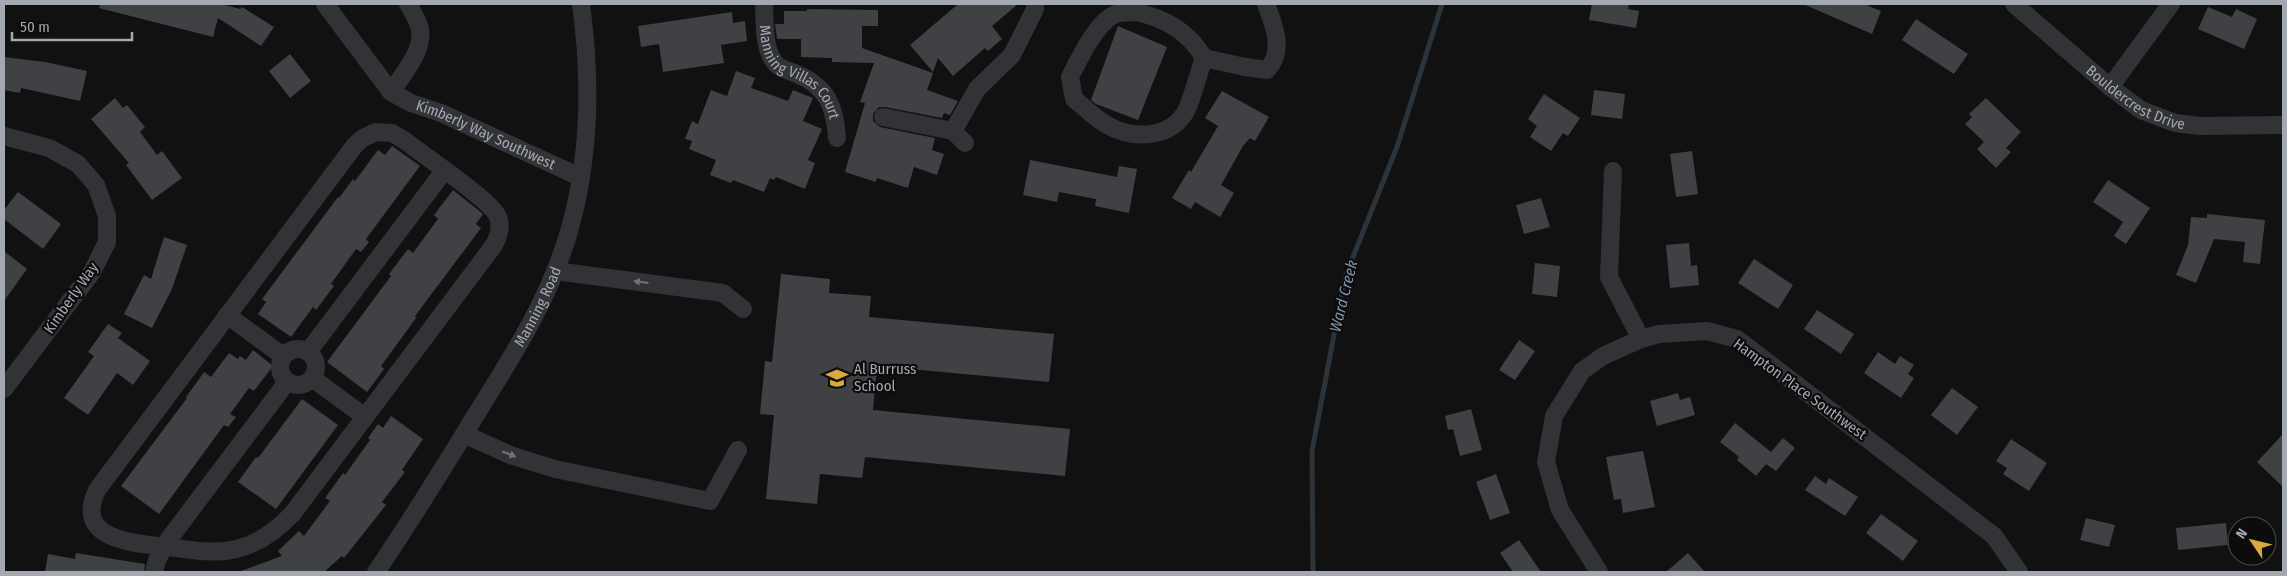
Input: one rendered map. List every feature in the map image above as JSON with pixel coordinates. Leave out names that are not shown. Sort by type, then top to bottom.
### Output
[{"type":"street","points":[[325,4],[391,92],[411,62],[420,39],[420,28],[408,4]]},
{"type":"street","name":"Manning Road","points":[[376,572],[526,333],[555,271],[570,228],[580,177],[587,96],[587,62],[581,4]]},
{"type":"street","name":"Manning Villas Court","points":[[764,4],[769,52],[777,65],[812,81],[828,98],[836,118],[837,138]]},
{"type":"street","points":[[883,117],[959,137],[977,89],[1012,55],[1035,9],[1035,4]]},
{"type":"street","points":[[1204,58],[1186,109],[1178,121],[1159,133],[1149,136],[1107,125],[1074,98],[1070,77],[1093,36],[1107,20],[1116,14],[1136,12],[1154,16],[1186,34],[1197,45],[1204,58],[1245,68],[1267,70],[1275,62],[1278,51],[1266,4]]},
{"type":"street","name":"Bouldercrest Drive","points":[[2014,4],[2110,87],[2141,110],[2175,123],[2200,126],[2283,125]]},
{"type":"street","points":[[2110,87],[2171,4]]},
{"type":"street","name":"Kimberly Way Southwest","points":[[391,92],[411,103],[441,113],[580,177]]},
{"type":"street","points":[[376,132],[392,133],[492,207],[499,221],[498,237],[366,417],[293,513],[266,537],[246,546],[224,551],[207,552],[128,542],[103,532],[92,517],[94,497],[101,484],[227,315],[355,145],[363,138],[376,132]]},
{"type":"street","name":"Kimberly Way","points":[[4,136],[49,148],[78,164],[96,185],[107,216],[107,242],[92,272],[4,389]]},
{"type":"street","points":[[308,352],[444,171]]},
{"type":"street","points":[[1613,171],[1609,277],[1640,339]]},
{"type":"street","points":[[555,271],[723,293],[743,308]]},
{"type":"street","points":[[227,315],[283,356]]},
{"type":"street","name":"Hampton Place Southwest","points":[[1599,572],[1560,510],[1546,462],[1554,416],[1582,371],[1603,356],[1640,339],[1659,334],[1707,331],[1737,339],[1994,536],[2019,572]]},
{"type":"street","points":[[298,348],[308,352],[315,360],[316,367],[312,378],[304,384],[297,385],[287,382],[280,373],[279,366],[283,356],[291,350],[298,348]]},
{"type":"street","points":[[312,378],[366,417]]},
{"type":"street","points":[[155,571],[157,560],[164,546],[287,382]]},
{"type":"street","points":[[464,434],[510,455],[555,468],[710,501],[738,450]]},
{"type":"building","points":[[100,4],[221,4],[240,9],[242,7],[274,27],[261,46],[218,18],[213,37],[99,8]]},
{"type":"building","points":[[958,4],[1018,4],[992,26],[1002,39],[988,51],[985,48],[953,76],[938,58],[933,72],[910,45]]},
{"type":"building","points":[[1592,4],[1629,4],[1628,9],[1639,11],[1636,28],[1589,20]]},
{"type":"building","points":[[1803,4],[1864,4],[1881,11],[1872,34]]},
{"type":"building","points":[[2208,7],[2232,17],[2236,9],[2257,19],[2244,49],[2198,29]]},
{"type":"building","points":[[807,9],[878,10],[878,26],[862,26],[862,48],[933,73],[927,90],[958,101],[950,115],[944,113],[942,118],[885,107],[879,107],[873,114],[873,121],[880,127],[935,138],[932,150],[944,154],[937,175],[914,167],[908,188],[877,178],[876,182],[845,172],[865,103],[860,102],[874,63],[832,62],[832,58],[801,57],[801,39],[777,39],[775,24],[784,24],[784,11],[807,11]]},
{"type":"building","points":[[732,12],[733,23],[745,21],[747,41],[721,45],[724,63],[663,72],[659,44],[641,47],[638,26]]},
{"type":"building","points":[[1916,19],[1968,54],[1954,74],[1902,40]]},
{"type":"building","points":[[1118,26],[1167,47],[1138,120],[1096,104],[1091,100]]},
{"type":"building","points":[[290,54],[311,81],[290,98],[269,71]]},
{"type":"building","points":[[4,57],[45,62],[87,71],[80,101],[21,88],[20,93],[4,90]]},
{"type":"building","points":[[736,71],[755,78],[751,88],[788,101],[793,90],[813,98],[803,121],[822,129],[808,160],[815,163],[805,189],[776,177],[774,180],[770,178],[764,192],[733,180],[731,183],[710,175],[716,160],[689,149],[692,141],[685,139],[692,121],[698,124],[711,90],[727,96]]},
{"type":"building","points":[[1594,90],[1625,94],[1622,119],[1591,115]]},
{"type":"building","points":[[1222,91],[1269,117],[1255,141],[1250,138],[1243,146],[1221,185],[1234,193],[1220,217],[1195,202],[1191,209],[1172,198],[1189,170],[1191,172],[1218,126],[1205,118]]},
{"type":"building","points":[[1544,94],[1580,118],[1568,136],[1563,133],[1551,151],[1530,137],[1537,126],[1528,119]]},
{"type":"building","points":[[115,98],[123,108],[127,105],[145,127],[140,132],[157,155],[162,151],[182,178],[152,200],[126,165],[129,163],[91,119]]},
{"type":"building","points":[[1986,98],[2021,132],[2006,148],[2011,152],[1996,168],[1977,149],[1984,142],[1965,124],[1972,117],[1969,114]]},
{"type":"building","points":[[392,146],[420,166],[366,239],[369,242],[361,252],[356,249],[331,284],[334,286],[316,310],[313,307],[291,337],[258,314],[266,302],[262,299],[353,179],[355,181],[378,150],[385,155]]},
{"type":"building","points":[[1692,151],[1698,194],[1676,197],[1670,154]]},
{"type":"building","points":[[1030,160],[1117,177],[1119,166],[1137,169],[1129,213],[1095,206],[1096,199],[1059,192],[1057,202],[1023,195]]},
{"type":"building","points":[[2108,180],[2150,208],[2126,244],[2114,236],[2123,222],[2093,202]]},
{"type":"building","points":[[453,190],[483,214],[476,224],[481,228],[415,316],[416,318],[381,366],[384,369],[367,392],[327,362],[391,276],[389,274],[408,249],[413,253],[438,219],[434,215]]},
{"type":"building","points":[[18,192],[61,224],[43,249],[4,219],[4,210]]},
{"type":"building","points":[[1541,198],[1550,227],[1524,234],[1516,205]]},
{"type":"building","points":[[2207,214],[2265,220],[2260,264],[2243,262],[2245,242],[2214,239],[2196,283],[2176,275],[2188,245],[2191,217],[2207,218]]},
{"type":"building","points":[[164,237],[187,245],[172,289],[152,328],[124,314],[144,275],[151,279]]},
{"type":"building","points":[[1689,243],[1691,266],[1697,265],[1699,285],[1670,288],[1666,245]]},
{"type":"building","points":[[4,251],[27,269],[4,301]]},
{"type":"building","points":[[1754,259],[1793,285],[1778,309],[1738,283]]},
{"type":"building","points":[[1535,263],[1560,266],[1557,297],[1532,294]]},
{"type":"building","points":[[781,274],[830,279],[829,293],[871,296],[869,317],[1054,334],[1049,382],[877,366],[873,410],[1070,429],[1065,476],[865,457],[862,478],[820,474],[817,504],[766,499],[774,415],[760,414],[765,361],[772,362]]},
{"type":"building","points":[[1817,310],[1854,334],[1841,354],[1804,329]]},
{"type":"building","points":[[108,324],[122,333],[118,338],[150,361],[133,385],[117,373],[88,415],[64,398],[94,356],[88,352]]},
{"type":"building","points":[[1519,340],[1535,351],[1515,380],[1499,370]]},
{"type":"building","points":[[253,350],[273,366],[254,391],[249,388],[230,414],[236,417],[228,427],[224,425],[159,514],[121,486],[187,398],[204,372],[211,377],[229,353],[238,359],[240,356],[246,360]]},
{"type":"building","points":[[1878,352],[1895,364],[1900,356],[1914,365],[1908,374],[1914,378],[1901,398],[1864,373]]},
{"type":"building","points":[[1952,388],[1978,407],[1957,435],[1931,415]]},
{"type":"building","points":[[1678,393],[1680,400],[1690,397],[1695,415],[1657,426],[1650,401]]},
{"type":"building","points":[[302,399],[338,425],[276,509],[238,482]]},
{"type":"building","points":[[1471,409],[1482,450],[1460,456],[1453,429],[1448,430],[1445,416]]},
{"type":"building","points":[[391,416],[423,439],[402,470],[405,472],[382,502],[386,505],[344,558],[342,556],[324,572],[242,572],[282,556],[278,551],[299,531],[304,536],[330,501],[325,498],[343,473],[345,475],[370,440],[368,438],[378,424],[383,428]]},
{"type":"building","points":[[1735,423],[1771,452],[1783,438],[1795,448],[1776,471],[1766,464],[1756,476],[1737,460],[1739,457],[1720,442]]},
{"type":"building","points":[[2283,434],[2283,487],[2257,462]]},
{"type":"building","points":[[2011,439],[2047,463],[2029,491],[2003,474],[2007,468],[1996,461]]},
{"type":"building","points":[[1643,451],[1655,507],[1623,513],[1621,499],[1614,500],[1606,457]]},
{"type":"building","points":[[1496,474],[1510,513],[1490,520],[1476,482]]},
{"type":"building","points":[[1815,476],[1826,484],[1829,478],[1858,497],[1845,516],[1805,490]]},
{"type":"building","points":[[1881,514],[1918,541],[1903,561],[1866,533]]},
{"type":"building","points":[[2086,518],[2115,525],[2109,547],[2080,540]]},
{"type":"building","points":[[2226,523],[2227,545],[2178,550],[2176,528]]},
{"type":"building","points":[[1519,540],[1541,572],[1513,572],[1500,553]]},
{"type":"building","points":[[76,553],[145,564],[144,572],[45,572],[48,554],[75,559]]},
{"type":"building","points":[[1688,553],[1705,572],[1666,572]]},
{"type":"waterway","name":"Ward Creek","points":[[1313,572],[1312,451],[1345,277],[1397,147],[1442,4]]},
{"type":"place","name":"Al Burruss School","points":[[837,378]]}]
